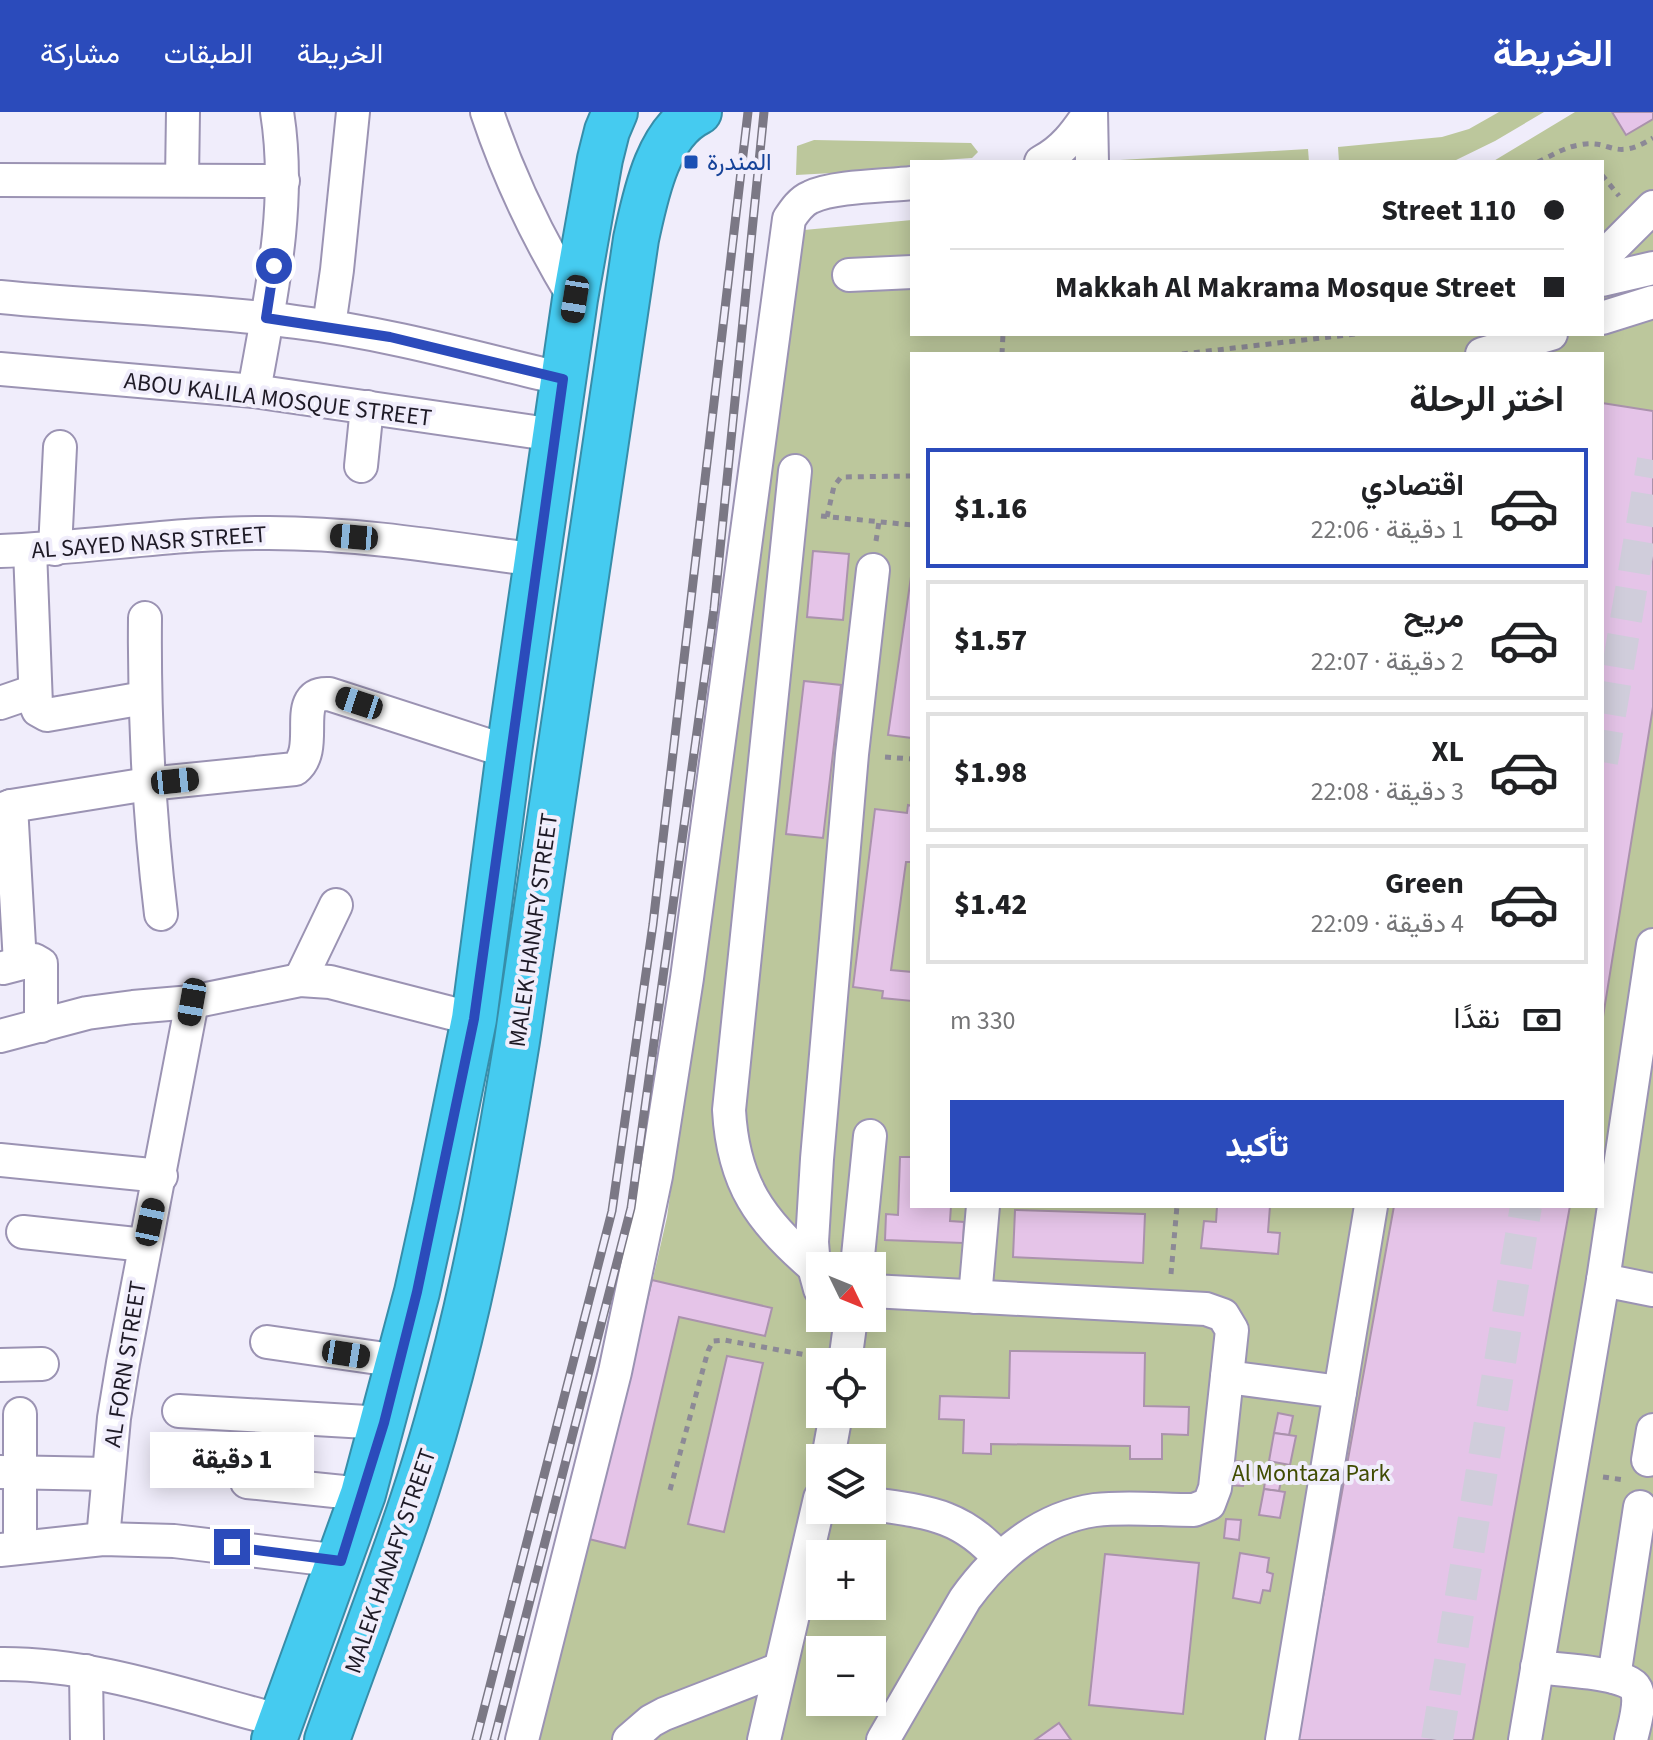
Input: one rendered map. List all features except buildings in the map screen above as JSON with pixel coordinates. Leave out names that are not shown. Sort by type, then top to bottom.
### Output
[{"type":"highway","name":"MALEK HANAFY STREET","points":[[278,1731],[363,1494],[424,1263],[474,1019],[509,752],[575,299],[600,159],[615,112]]},
{"type":"highway","name":"MALEK HANAFY STREET","points":[[327,1740],[412,1501],[441,1410],[465,1318],[503,1129],[517,1041],[636,239],[653,169],[670,139],[694,113]]},
{"type":"street","points":[[182,180],[183,112]]},
{"type":"street","points":[[254,391],[282,213],[283,181],[277,112]]},
{"type":"street","points":[[329,326],[353,112]]},
{"type":"street","points":[[487,112],[527,212],[575,299]]},
{"type":"street","points":[[1045,160],[1073,138],[1090,112]]},
{"type":"street","points":[[1090,112],[1092,160]]},
{"type":"street","points":[[0,180],[283,181]]},
{"type":"street","points":[[522,1740],[615,1372],[656,1176],[689,962],[787,226],[798,205],[811,197],[827,192],[910,183]]},
{"type":"street","points":[[1609,251],[1652,214]]},
{"type":"street","points":[[1604,280],[1653,268]]},
{"type":"street","points":[[849,275],[910,272]]},
{"type":"street","points":[[0,297],[266,318],[329,326],[390,337],[563,379]]},
{"type":"street","points":[[1604,317],[1653,302]]},
{"type":"street","points":[[1490,352],[1538,340]]},
{"type":"street","name":"ABOU KALILA MOSQUE STREET","points":[[0,369],[254,391],[555,435]]},
{"type":"street","points":[[361,466],[367,407]]},
{"type":"street","points":[[60,447],[28,550],[38,710],[47,715],[144,698]]},
{"type":"street","points":[[795,471],[729,1110],[731,1142],[739,1172],[752,1201],[806,1266]]},
{"type":"street","name":"AL SAYED NASR STREET","points":[[28,550],[214,534],[270,533],[383,540],[537,560]]},
{"type":"street","points":[[813,1252],[819,1128],[852,754],[873,570]]},
{"type":"street","points":[[145,618],[144,698],[148,784],[161,914]]},
{"type":"street","points":[[0,703],[35,691]]},
{"type":"street","points":[[41,1026],[42,967],[34,960],[10,966],[6,808],[148,784],[295,769],[303,763],[307,752],[308,709],[311,699],[319,693],[509,752]]},
{"type":"street","points":[[300,980],[336,905]]},
{"type":"street","points":[[1525,1740],[1603,1280],[1610,1161],[1640,1115],[1653,947]]},
{"type":"street","points":[[0,1036],[87,1013],[192,1002],[300,980],[330,982],[474,1019]]},
{"type":"street","name":"AL FORN STREET","points":[[103,1539],[108,1474],[127,1336],[161,1176],[192,1002]]},
{"type":"street","points":[[858,1252],[870,1136]]},
{"type":"street","points":[[0,1160],[161,1176]]},
{"type":"street","points":[[975,1297],[983,1208]]},
{"type":"street","points":[[1282,1740],[1371,1208]]},
{"type":"street","points":[[23,1232],[145,1245]]},
{"type":"street","points":[[1603,1280],[1653,1290]]},
{"type":"street","points":[[883,1740],[965,1599],[999,1558],[1021,1541],[1069,1517],[1095,1510],[1194,1510],[1209,1504],[1215,1488],[1232,1330],[1229,1321],[1215,1310],[886,1292]]},
{"type":"street","points":[[267,1342],[399,1361]]},
{"type":"street","points":[[0,1365],[42,1364]]},
{"type":"street","points":[[1227,1377],[1340,1392]]},
{"type":"street","points":[[179,1411],[384,1423]]},
{"type":"street","points":[[20,1414],[10,1472],[10,1548],[103,1539],[174,1541],[341,1561]]},
{"type":"street","points":[[1614,1677],[1645,1470]]},
{"type":"street","points":[[10,1472],[108,1474]]},
{"type":"street","points":[[247,1482],[363,1494]]},
{"type":"street","points":[[886,1506],[956,1521],[987,1543],[999,1558]]},
{"type":"street","points":[[764,1740],[814,1524]]},
{"type":"street","points":[[0,1664],[86,1671],[278,1731]]},
{"type":"street","points":[[1537,1667],[1614,1677],[1632,1683],[1638,1695],[1631,1740]]},
{"type":"street","points":[[629,1740],[664,1714],[780,1669]]},
{"type":"street","points":[[86,1671],[87,1740]]},
{"type":"path","points":[[1543,160],[1579,145],[1630,150],[1653,138]]},
{"type":"path","points":[[1604,177],[1621,198],[1613,206]]},
{"type":"path","points":[[1199,352],[1339,336]]},
{"type":"path","points":[[827,517],[834,486],[841,477],[910,476]]},
{"type":"path","points":[[791,513],[910,525]]},
{"type":"path","points":[[1168,1307],[1177,1208]]},
{"type":"path","points":[[670,1490],[713,1341],[840,1337]]},
{"type":"path","points":[[1570,1471],[1645,1470]]},
{"type":"green space","points":[[1499,112],[1544,112],[1456,160],[1339,160],[1338,147],[1442,137],[1469,129]]},
{"type":"green space","name":"Al Montaza Park","points":[[1575,112],[1653,112],[1653,1740],[537,1740],[634,1361],[667,1217],[804,230],[910,220],[910,336],[1604,336],[1604,160],[1495,160]]},
{"type":"green space","points":[[814,140],[971,143],[978,152],[972,158],[910,160],[910,166],[796,175],[797,146]]},
{"type":"green space","points":[[1308,149],[1309,160],[1120,160]]},
{"type":"tunnel","points":[[1604,750],[1653,460]]},
{"type":"tunnel","points":[[1437,1740],[1526,1208]]},
{"type":"railway","points":[[476,1740],[612,1211],[653,924],[748,112]]},
{"type":"railway","points":[[494,1740],[631,1208],[714,609],[764,112]]},
{"type":"place","name":"المندرة","points":[[691,162]]},
{"type":"route","points":[[232,1547],[341,1561],[384,1423],[417,1292],[474,1019],[563,379],[390,337],[266,318],[274,266]]}]
